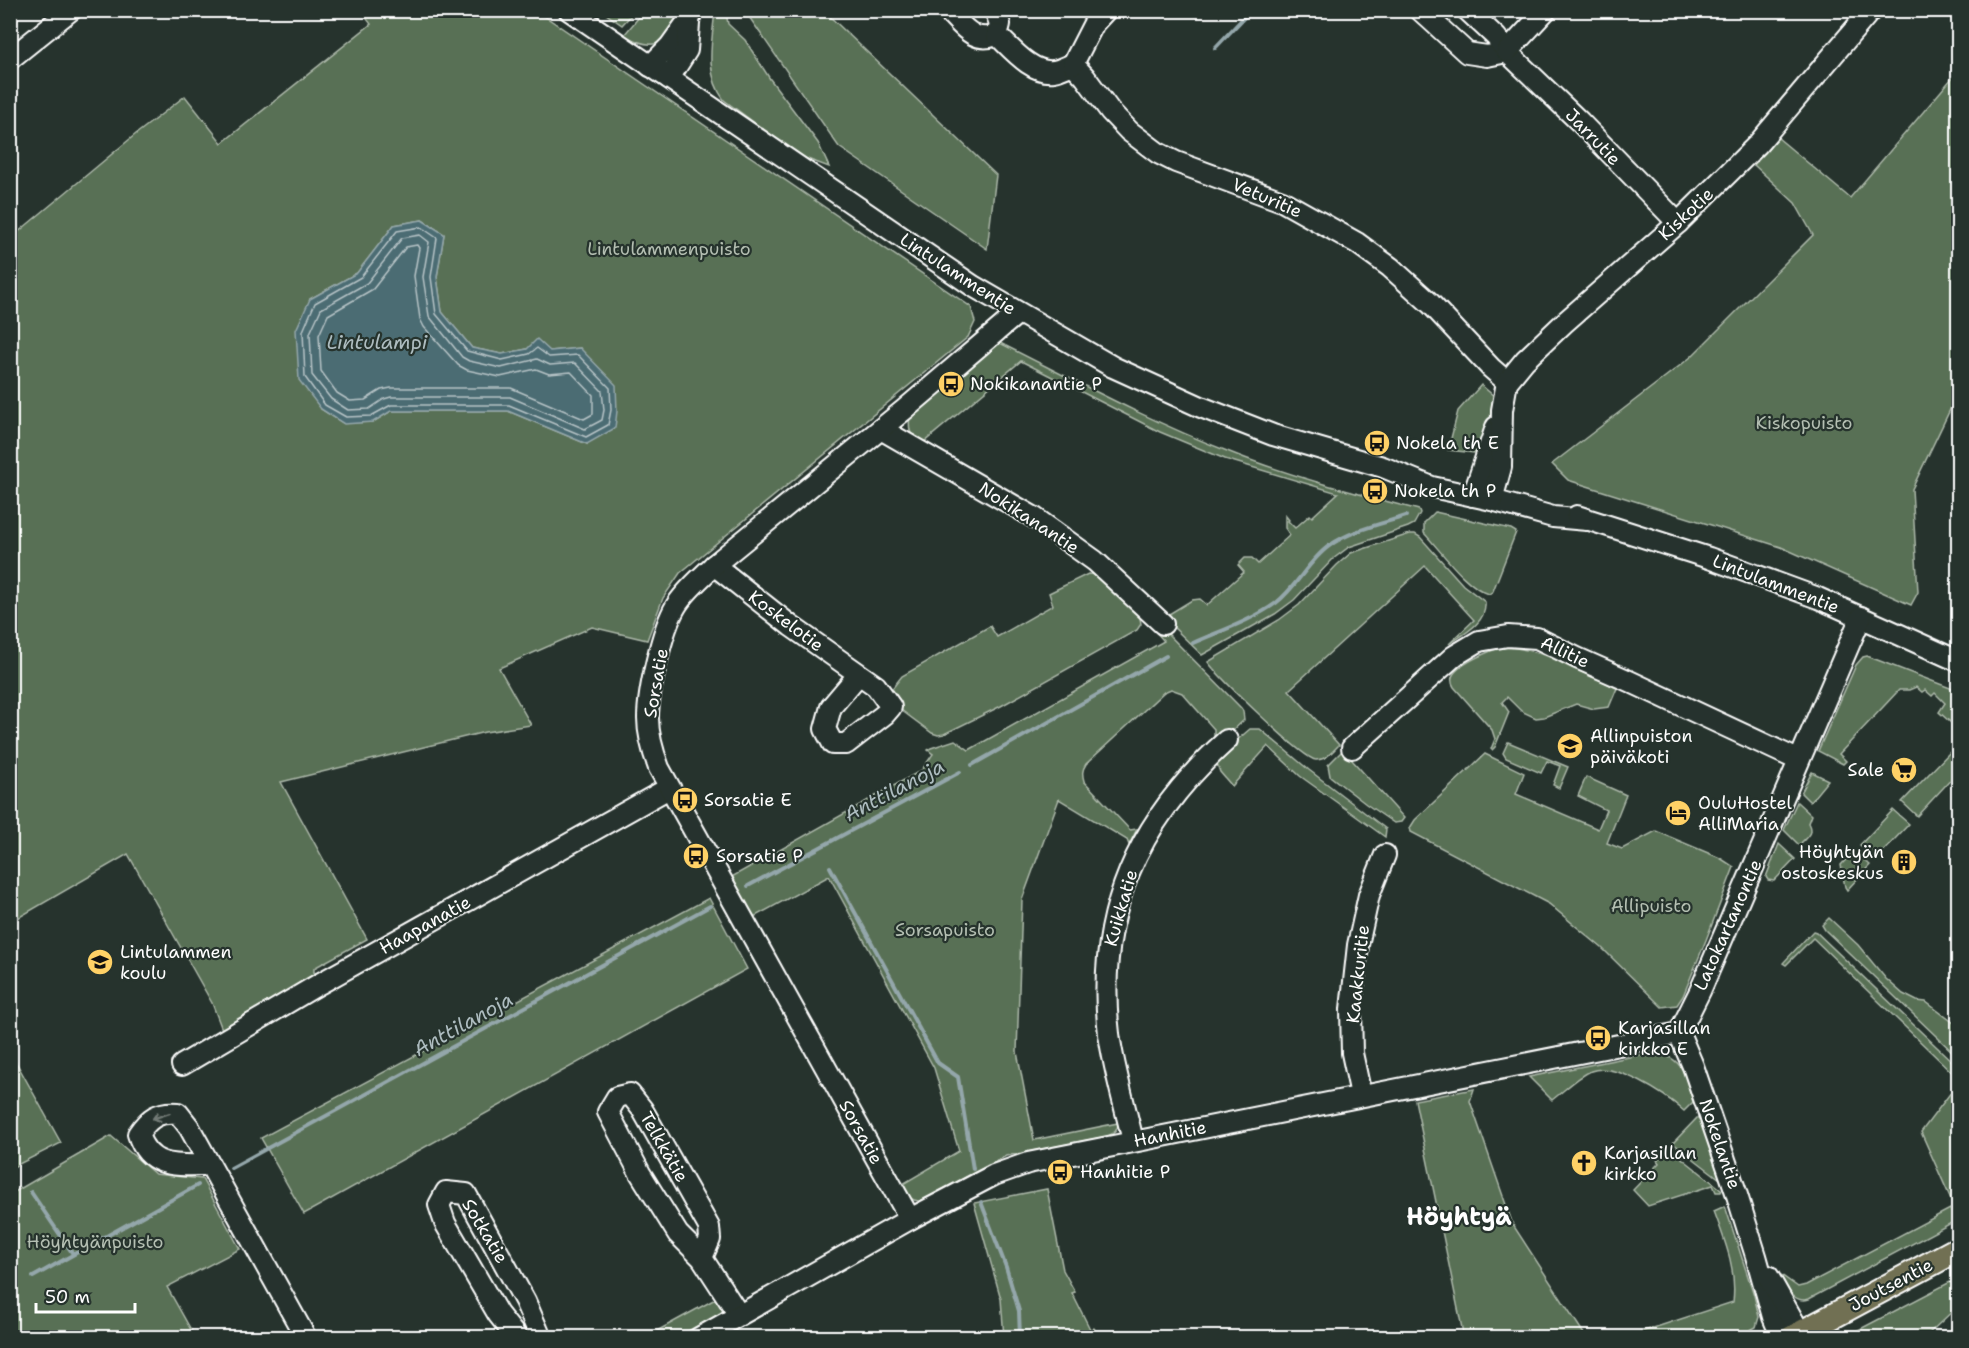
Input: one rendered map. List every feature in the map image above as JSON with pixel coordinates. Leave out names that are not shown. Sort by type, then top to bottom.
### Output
[{"type":"main road","name":"Joutsentie","points":[[1794,1336],[1959,1249]]},
{"type":"street","points":[[10,60],[71,10]]},
{"type":"street","name":"Lintulammentie","points":[[569,10],[949,270],[1018,313],[1113,367],[1201,407],[1273,435],[1383,467],[1435,474],[1484,492],[1529,497],[1587,520],[1709,558],[1818,598],[1959,661]]},
{"type":"street","points":[[947,10],[973,36],[987,39],[997,35]]},
{"type":"street","points":[[995,10],[1000,24],[997,35]]},
{"type":"street","points":[[997,35],[1022,59],[1039,70],[1054,71],[1073,64],[1094,23],[1106,10]]},
{"type":"street","points":[[1420,10],[1467,53],[1487,56],[1507,52],[1545,10]]},
{"type":"street","name":"Jarrutie","points":[[1467,10],[1678,223]]},
{"type":"street","name":"Kiskotie","points":[[1484,492],[1508,382],[1525,360],[1678,223],[1757,145],[1871,10]]},
{"type":"street","points":[[651,66],[670,46],[690,14]]},
{"type":"street","points":[[669,78],[687,50],[690,14]]},
{"type":"street","name":"Veturitie","points":[[1073,64],[1129,131],[1158,153],[1176,162],[1282,201],[1357,243],[1390,267],[1431,304],[1491,368],[1508,382]]},
{"type":"street","name":"Sorsatie","points":[[910,1219],[669,788],[651,744],[649,703],[664,635],[675,607],[689,589],[1018,313]]},
{"type":"street","name":"Nokikanantie","points":[[881,429],[1035,518],[1095,561],[1163,624]]},
{"type":"street","name":"Koskelotie","points":[[714,566],[791,626],[859,674]]},
{"type":"street","name":"Latokartanontie","points":[[1679,1033],[1700,991],[1861,617]]},
{"type":"street","name":"Allitie","points":[[1352,748],[1454,656],[1479,641],[1508,636],[1537,638],[1798,760]]},
{"type":"street","name":"Kuikkatie","points":[[1133,1141],[1117,1074],[1107,1012],[1107,955],[1113,923],[1126,881],[1148,832],[1170,799],[1227,740]]},
{"type":"street","name":"Haapanatie","points":[[182,1065],[328,979],[669,788]]},
{"type":"street","name":"Kaakkuritie","points":[[1361,1095],[1352,1053],[1351,1009],[1358,945],[1367,905],[1385,855]]},
{"type":"street","name":"Hanhitie","points":[[699,1338],[910,1219],[994,1175],[1028,1163],[1679,1033]]},
{"type":"street","name":"Nokelantie","points":[[1679,1033],[1693,1066],[1756,1256],[1794,1336]]},
{"type":"street","name":"Telkkätie","points":[[702,1258],[710,1239],[709,1227],[642,1108],[630,1094],[617,1097],[608,1112],[640,1173],[678,1234],[702,1258],[739,1315]]},
{"type":"street","points":[[210,1165],[306,1338]]},
{"type":"street","name":"Sotkatie","points":[[518,1338],[498,1314],[446,1223],[439,1205],[446,1192],[466,1194],[525,1301],[541,1338]]},
{"type":"green space","name":"Lintulammenpuisto","points":[[361,11],[537,11],[971,307],[975,322],[968,337],[680,573],[663,598],[647,640],[592,627],[499,668],[531,725],[485,732],[281,782],[367,939],[314,968],[314,978],[223,1032],[212,1003],[128,854],[11,922],[11,238],[185,96],[222,143],[371,24]],"holes":[[[422,220],[444,234],[437,277],[442,312],[472,348],[502,354],[527,349],[550,351],[580,348],[587,444],[508,411],[391,411],[373,422],[343,423],[321,409],[310,299],[357,273],[394,225]]]},
{"type":"green space","points":[[602,11],[635,11],[622,25]]},
{"type":"green space","points":[[644,11],[684,11],[667,36],[654,44],[646,44],[624,35]]},
{"type":"green space","points":[[715,11],[726,12],[728,24],[745,40],[770,79],[818,143],[829,167],[799,156],[724,100],[718,90],[712,68],[711,46]]},
{"type":"green space","points":[[745,11],[824,11],[996,175],[987,249],[839,147]]},
{"type":"green space","name":"Kiskopuisto","points":[[1958,71],[1958,393],[1912,489],[1918,592],[1911,605],[1781,547],[1568,480],[1552,464],[1691,357],[1813,235],[1795,203],[1754,165],[1778,138],[1850,198]]},
{"type":"green space","points":[[996,341],[1110,399],[1197,439],[1298,476],[1419,510],[1420,513],[1414,524],[1408,527],[1349,547],[1333,559],[1294,600],[1275,614],[1202,655],[1167,621],[1169,614],[1192,600],[1200,599],[1207,605],[1244,572],[1238,565],[1245,558],[1252,558],[1258,564],[1290,535],[1285,528],[1285,515],[1295,528],[1310,515],[1312,517],[1338,493],[1225,459],[1160,432],[1021,361],[924,442],[918,444],[910,431],[910,416]]},
{"type":"green space","points":[[1481,385],[1495,397],[1484,454],[1448,450],[1458,411]]},
{"type":"green space","points":[[1435,512],[1516,532],[1493,591],[1489,594],[1480,590],[1454,568],[1424,533],[1424,523]]},
{"type":"green space","points":[[1410,534],[1420,537],[1463,585],[1485,602],[1485,609],[1478,622],[1468,632],[1449,644],[1474,620],[1425,566],[1289,690],[1339,745],[1326,757],[1316,760],[1295,747],[1279,733],[1208,662],[1279,620],[1299,605],[1351,553]]},
{"type":"green space","points":[[1088,574],[1099,575],[1139,612],[1141,624],[1137,630],[1001,706],[944,734],[932,733],[897,707],[891,690],[902,676],[990,626],[997,637],[1053,605],[1049,593]]},
{"type":"green space","name":"Sorsapuisto","points":[[1156,627],[1164,630],[1241,708],[1244,720],[1212,750],[1207,750],[1203,747],[1214,737],[1214,729],[1182,693],[1171,689],[1164,692],[1086,764],[1083,770],[1084,781],[1130,830],[1137,829],[1129,845],[1127,840],[1059,799],[1022,900],[1017,1052],[1034,1140],[1118,1123],[1117,1129],[1108,1136],[1006,1156],[921,1201],[914,1200],[906,1194],[901,1185],[959,1151],[934,1068],[829,876],[750,919],[728,879],[922,770],[933,754],[928,750],[931,748],[955,740],[969,750],[1164,641],[1153,629]]},
{"type":"green space","points":[[1503,647],[1533,651],[1547,656],[1617,688],[1609,707],[1594,709],[1576,704],[1536,718],[1521,711],[1507,697],[1502,702],[1509,712],[1492,750],[1495,739],[1492,730],[1454,687],[1452,678],[1455,672],[1467,663]]},
{"type":"green space","points":[[1867,656],[1958,691],[1958,729],[1939,712],[1945,703],[1935,693],[1932,696],[1916,687],[1899,690],[1839,754],[1846,761],[1843,764],[1818,751],[1856,665]]},
{"type":"green space","points":[[1250,729],[1260,729],[1386,829],[1385,837],[1300,776],[1268,746],[1232,786],[1220,772],[1215,759]]},
{"type":"green space","points":[[1508,742],[1568,767],[1559,788],[1553,785],[1560,766],[1547,761],[1541,773],[1506,758],[1503,753]]},
{"type":"green space","points":[[1343,750],[1404,818],[1401,822],[1394,823],[1330,776],[1328,765]]},
{"type":"green space","points":[[1951,751],[1958,758],[1958,772],[1917,816],[1902,802]]},
{"type":"green space","name":"Allipuisto","points":[[1485,754],[1524,773],[1516,794],[1598,829],[1606,810],[1578,796],[1586,777],[1626,795],[1607,843],[1622,849],[1656,831],[1720,858],[1734,867],[1683,996],[1677,1005],[1662,1007],[1602,948],[1549,904],[1411,832],[1410,828],[1415,820]]},
{"type":"green space","points":[[1812,772],[1828,780],[1810,802],[1801,793]]},
{"type":"green space","points":[[1797,802],[1811,815],[1808,823],[1810,833],[1799,845],[1784,830]]},
{"type":"green space","points":[[1893,810],[1909,824],[1876,859],[1860,845]]},
{"type":"green space","points":[[1779,844],[1795,859],[1774,881],[1768,880],[1766,877]]},
{"type":"green space","points":[[1854,851],[1870,865],[1847,890],[1841,865]]},
{"type":"green space","points":[[709,898],[747,969],[304,1214],[261,1138]]},
{"type":"green space","points":[[1829,918],[1858,945],[1886,979],[1903,994],[1917,1001],[1926,1002],[1958,1026],[1958,1057],[1825,930],[1822,925]]},
{"type":"green space","points":[[1813,931],[1958,1067],[1958,1078],[1813,938],[1786,965],[1783,963]]},
{"type":"green space","points":[[11,1053],[61,1143],[10,1168]]},
{"type":"green space","points":[[1649,1053],[1669,1057],[1681,1067],[1693,1102],[1684,1111],[1640,1081],[1613,1071],[1601,1069],[1591,1071],[1552,1100],[1529,1077]]},
{"type":"green space","points":[[1958,1083],[1958,1215],[1921,1132]]},
{"type":"green space","points":[[1474,1089],[1470,1101],[1513,1225],[1586,1337],[1454,1337],[1463,1333],[1415,1100]]},
{"type":"green space","points":[[1698,1117],[1700,1118],[1720,1179],[1673,1143]]},
{"type":"green space","name":"Höyhtyänpuisto","points":[[111,1136],[155,1174],[202,1179],[240,1249],[167,1287],[195,1337],[11,1337],[11,1194]]},
{"type":"green space","points":[[1669,1148],[1722,1190],[1721,1192],[1716,1192],[1713,1185],[1648,1206],[1633,1190],[1659,1163],[1657,1160]]},
{"type":"green space","points":[[1047,1189],[1063,1270],[1090,1329],[1094,1328],[1099,1337],[1004,1337],[1001,1299],[974,1203]]},
{"type":"green space","points":[[1725,1206],[1754,1295],[1759,1317],[1756,1327],[1737,1337],[1604,1337],[1635,1334],[1733,1302],[1732,1267],[1714,1211]]},
{"type":"green space","points":[[1950,1209],[1957,1220],[1809,1299],[1796,1297],[1780,1278],[1781,1275],[1798,1287],[1806,1285]]},
{"type":"green space","points":[[1958,1278],[1958,1306],[1925,1337],[1845,1337]]},
{"type":"green space","points":[[719,1297],[726,1305],[721,1313],[677,1337],[644,1338]]},
{"type":"water","name":"Lintulampi","points":[[422,220],[444,234],[437,277],[442,312],[472,348],[502,354],[527,349],[537,339],[550,351],[580,348],[616,385],[615,428],[587,444],[508,411],[391,411],[373,422],[344,424],[321,409],[299,380],[296,330],[310,299],[357,273],[394,225]]},
{"type":"waterway","points":[[1215,48],[1251,10]]},
{"type":"waterway","name":"Anttilanoja","points":[[1193,643],[1246,620],[1276,603],[1322,552],[1338,540],[1366,528],[1406,516]]},
{"type":"waterway","name":"Anttilanoja","points":[[972,765],[1166,656]]},
{"type":"waterway","name":"Anttilanoja","points":[[748,886],[960,772]]},
{"type":"waterway","points":[[830,867],[938,1063],[958,1077],[973,1169]]},
{"type":"waterway","name":"Anttilanoja","points":[[231,1168],[710,906]]},
{"type":"waterway","name":"Anttilanoja","points":[[33,1277],[198,1185]]},
{"type":"waterway","points":[[31,1192],[73,1254]]},
{"type":"waterway","points":[[981,1202],[1006,1267],[1019,1311],[1020,1338]]},
{"type":"place","name":"Nokikanantie P","points":[[951,384]]},
{"type":"place","name":"Nokela th E","points":[[1377,443]]},
{"type":"place","name":"Nokela th P","points":[[1375,491]]},
{"type":"place","name":"Allinpuiston päiväkoti","points":[[1570,746]]},
{"type":"place","name":"Sale","points":[[1904,770]]},
{"type":"place","name":"Sorsatie E","points":[[685,800]]},
{"type":"place","name":"OuluHostel AlliMaria","points":[[1678,813]]},
{"type":"place","name":"Sorsatie P","points":[[696,856]]},
{"type":"place","name":"Höyhtyän ostoskeskus","points":[[1904,862]]},
{"type":"place","name":"Lintulammen koulu","points":[[100,962]]},
{"type":"place","name":"Karjasillan kirkko E","points":[[1598,1038]]},
{"type":"place","name":"Karjasillan kirkko","points":[[1584,1163]]},
{"type":"place","name":"Hanhitie P","points":[[1060,1172]]},
{"type":"district","name":"Höyhtyä","points":[[1459,1217]]}]
